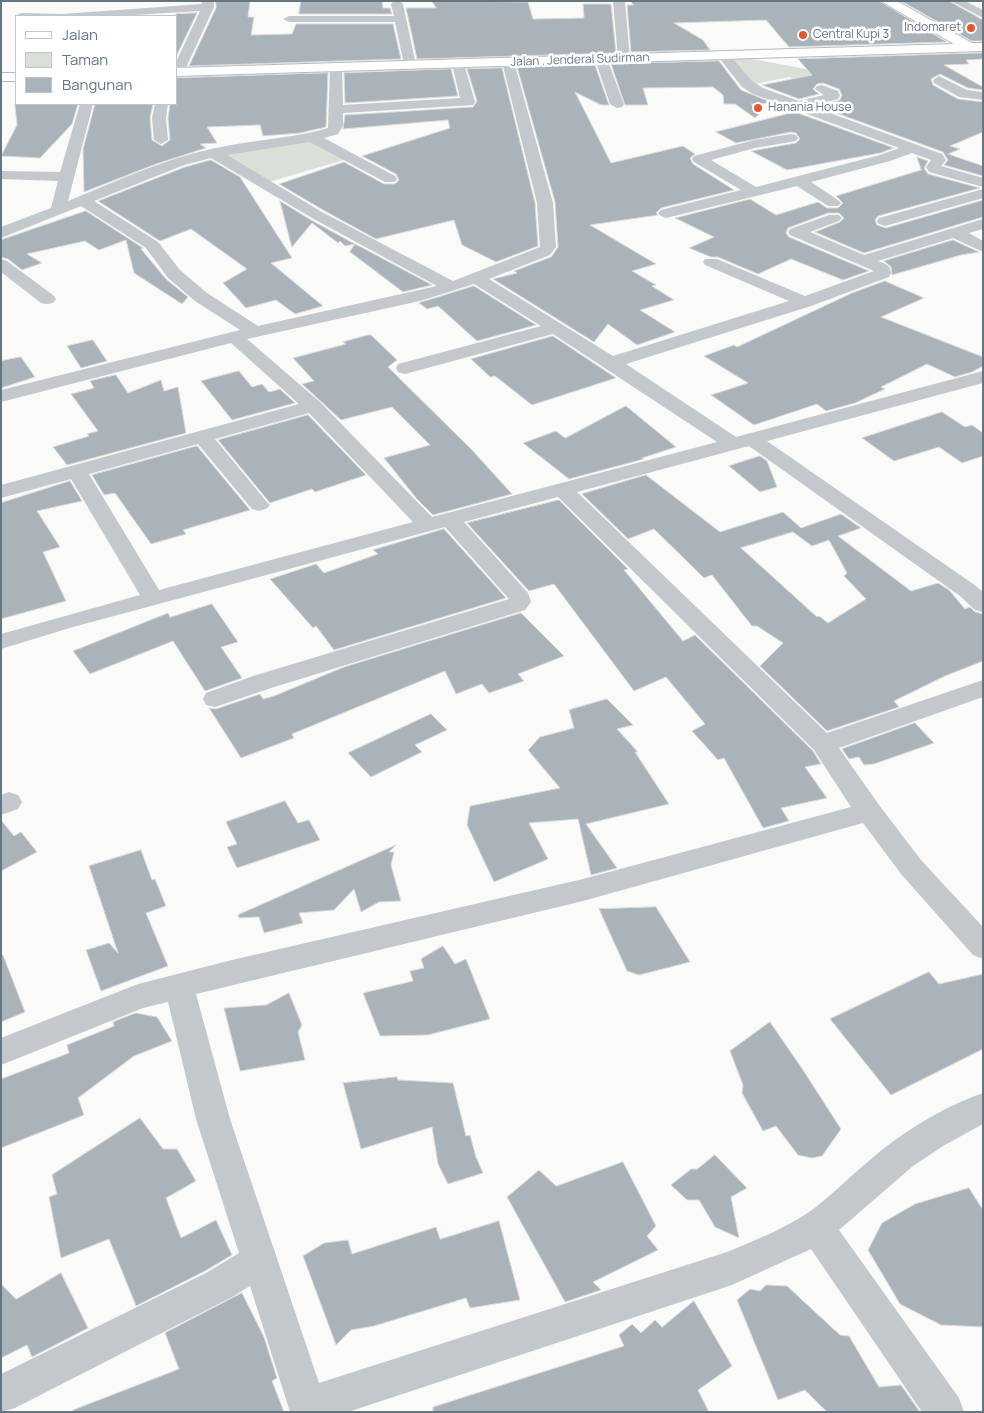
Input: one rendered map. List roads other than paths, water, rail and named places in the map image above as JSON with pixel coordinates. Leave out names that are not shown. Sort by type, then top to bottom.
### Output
[{"type":"street","points":[[397,1],[410,65]]},
{"type":"street","points":[[619,1],[624,59]]},
{"type":"street","points":[[888,1],[979,50]]},
{"type":"street","points":[[956,1],[983,15]]},
{"type":"street","points":[[78,15],[208,4],[178,70]]},
{"type":"street","points":[[290,19],[400,19]]},
{"type":"street","name":"Jalan . Jenderal Sudirman","points":[[178,72],[979,50]]},
{"type":"street","points":[[724,56],[751,87],[939,159],[933,166],[934,169],[983,183]]},
{"type":"street","points":[[601,60],[617,104]]},
{"type":"street","points":[[1,396],[234,337],[452,287],[544,252],[548,247],[545,203],[508,62]]},
{"type":"street","points":[[336,109],[468,102],[458,64]]},
{"type":"street","points":[[1,233],[179,162],[213,153],[312,137],[335,129],[336,68]]},
{"type":"street","points":[[1,77],[15,77]]},
{"type":"street","points":[[940,80],[964,94],[983,96]]},
{"type":"street","points":[[797,106],[833,96],[833,94],[822,89]]},
{"type":"street","points":[[58,209],[86,105]]},
{"type":"street","points":[[160,105],[159,118],[162,140]]},
{"type":"street","points":[[312,137],[390,179]]},
{"type":"street","points":[[754,192],[700,158],[754,144],[790,138]]},
{"type":"street","points":[[666,213],[799,181],[885,158],[912,148]]},
{"type":"street","points":[[213,153],[317,215],[452,287]]},
{"type":"street","points":[[1,175],[66,177]]},
{"type":"street","points":[[612,363],[805,302],[883,273],[882,268],[796,232],[833,210],[799,181]]},
{"type":"street","points":[[885,221],[983,193]]},
{"type":"street","points":[[82,200],[152,245],[174,274],[201,297],[256,332]]},
{"type":"street","points":[[863,260],[983,224]]},
{"type":"street","points":[[956,232],[983,247]]},
{"type":"street","points":[[710,262],[805,302]]},
{"type":"street","points":[[1,264],[47,299]]},
{"type":"street","points":[[476,278],[743,442],[978,595]]},
{"type":"street","points":[[405,368],[555,328]]},
{"type":"street","points":[[234,337],[313,406],[427,525]]},
{"type":"street","points":[[1,642],[153,598],[983,378]]},
{"type":"street","points":[[1,492],[313,406]]},
{"type":"street","points":[[202,436],[259,505]]},
{"type":"street","points":[[77,471],[153,598]]},
{"type":"street","points":[[563,490],[823,744],[869,812],[911,868],[983,947]]},
{"type":"street","points":[[215,700],[262,682],[517,605],[520,602],[520,598],[450,520]]},
{"type":"street","points":[[823,744],[983,688]]},
{"type":"street","points":[[1,1052],[138,997],[584,890],[869,812]]},
{"type":"street","points":[[179,986],[213,1119],[308,1409],[732,1268],[816,1227],[847,1203],[877,1173],[903,1153],[983,1107]]},
{"type":"street","points":[[816,1227],[945,1412]]},
{"type":"street","points":[[1,1394],[219,1285],[260,1260]]},
{"type":"place","name":"Indomaret","points":[[971,28]]},
{"type":"place","name":"Central Kupi 3","points":[[803,35]]},
{"type":"place","name":"Hanania House","points":[[758,108]]}]
